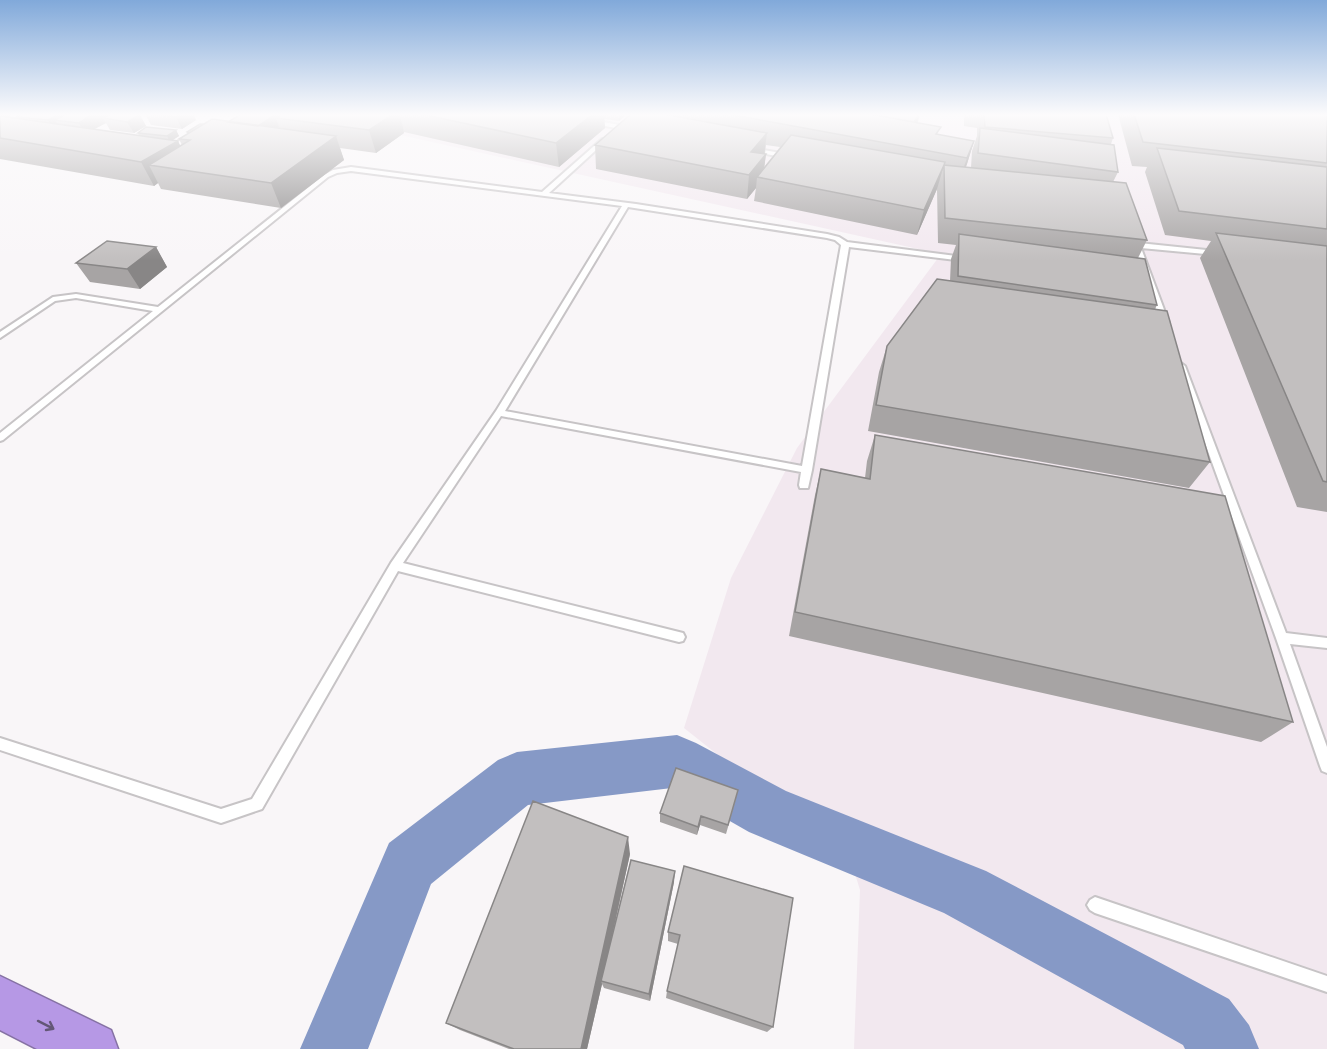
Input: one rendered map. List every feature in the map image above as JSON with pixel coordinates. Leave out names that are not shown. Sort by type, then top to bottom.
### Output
[{"type":"highway","points":[[0,1002],[92,1049]]},
{"type":"lane","points":[[544,194],[578,163]]},
{"type":"lane","points":[[0,438],[335,171],[351,169],[626,205],[826,236],[837,238],[845,244],[974,260]]},
{"type":"lane","points":[[0,744],[221,816],[257,804],[395,567],[499,413],[626,205]]},
{"type":"lane","points":[[1170,337],[1134,240],[1222,253]]},
{"type":"lane","points":[[804,485],[845,244]]},
{"type":"lane","points":[[1138,281],[1150,283]]},
{"type":"lane","points":[[0,336],[53,299],[62,296],[76,296],[160,310]]},
{"type":"lane","points":[[1178,358],[1327,766]]},
{"type":"lane","points":[[499,413],[807,470]]},
{"type":"lane","points":[[1227,518],[1239,520]]},
{"type":"lane","points":[[395,567],[679,637]]},
{"type":"lane","points":[[1282,638],[1327,643]]},
{"type":"lane","points":[[1095,905],[1327,984]]},
{"type":"shaded area","points":[[527,163],[1327,163],[1327,1049],[854,1049],[860,890],[836,812],[742,774],[684,728],[731,578],[797,448],[941,254]]},
{"type":"building","points":[[152,163],[299,163],[271,183],[149,165]]},
{"type":"building","points":[[687,163],[759,163],[749,175]]},
{"type":"building","points":[[768,163],[945,163],[924,210],[757,177]]},
{"type":"building","points":[[1051,163],[1117,163],[1118,172]]},
{"type":"building","points":[[1162,163],[1291,163],[1327,167],[1327,229],[1179,211]]},
{"type":"building","points":[[944,165],[1126,183],[1147,240],[945,218]]},
{"type":"building","points":[[1216,233],[1327,246],[1327,482],[1323,481]]},
{"type":"building","points":[[959,234],[1145,259],[1157,305],[958,276]]},
{"type":"building","points":[[107,241],[156,247],[127,269],[76,263]]},
{"type":"building","points":[[937,279],[1167,311],[1210,462],[876,405],[887,346]]},
{"type":"building","points":[[875,435],[1225,496],[1293,722],[795,612],[821,469],[870,479]]},
{"type":"building","points":[[676,768],[738,790],[728,825],[701,816],[698,827],[660,813]]},
{"type":"building","points":[[533,801],[628,837],[581,1049],[514,1049],[446,1023]]},
{"type":"building","points":[[631,860],[675,871],[649,994],[601,981]]},
{"type":"building","points":[[684,866],[793,898],[773,1027],[667,991],[680,935],[668,932]]},
{"type":"waterway","points":[[334,1049],[410,864],[517,779],[677,761],[769,812],[965,892],[1206,1022],[1225,1049]]}]
